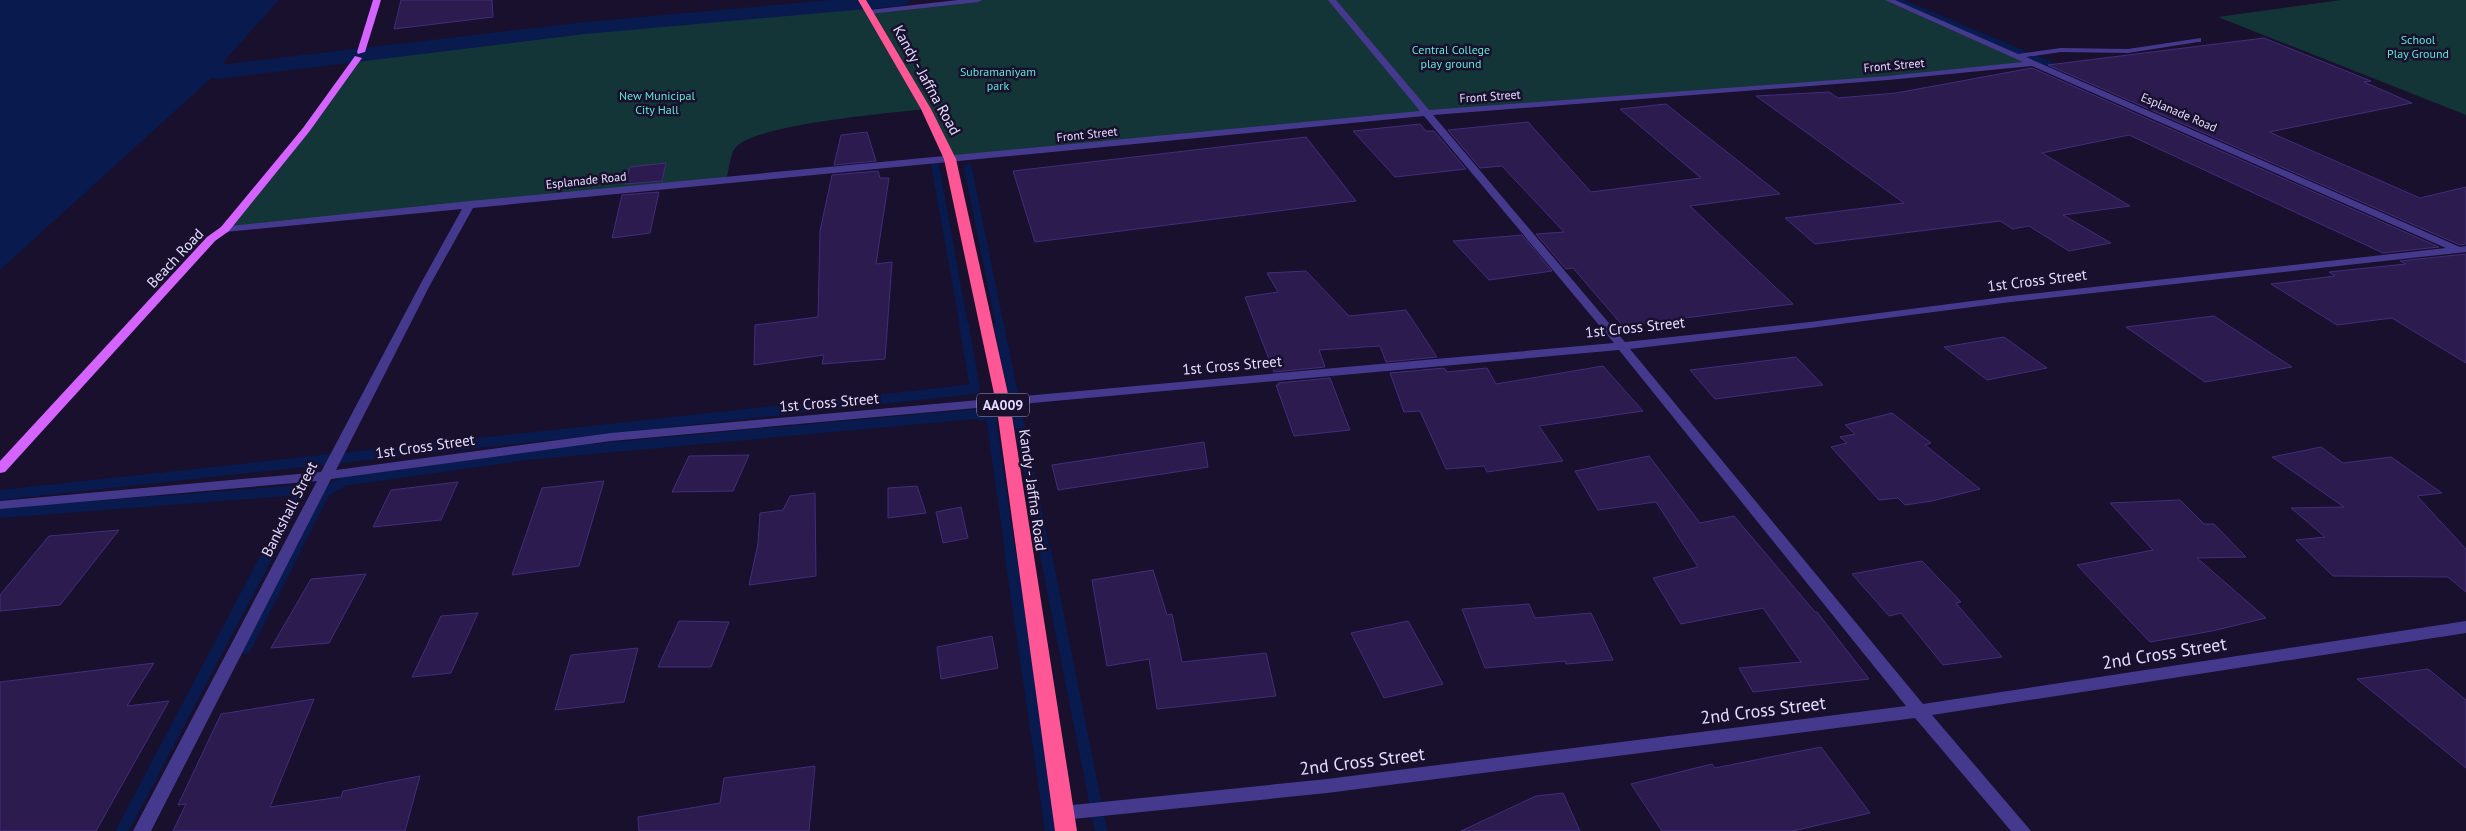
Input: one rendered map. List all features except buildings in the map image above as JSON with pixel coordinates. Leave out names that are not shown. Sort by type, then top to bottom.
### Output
[{"type":"highway","name":"Kandy - Jaffna Road","points":[[866,6],[926,109],[950,159],[1003,403],[1066,831]]},
{"type":"main road","name":"Beach Road","points":[[0,469],[211,239],[225,229],[306,130],[360,55],[377,0]]},
{"type":"street","points":[[866,6],[978,0]]},
{"type":"street","points":[[1332,0],[1622,346],[1919,712],[2022,831]]},
{"type":"street","name":"Esplanade Road","points":[[1889,0],[2464,251]]},
{"type":"street","points":[[2018,56],[2061,50],[2128,51],[2198,40]]},
{"type":"street","name":"Front Street","points":[[950,159],[1426,113],[1888,78],[2033,63]]},
{"type":"street","name":"Esplanade Road","points":[[225,229],[950,159]]},
{"type":"street","name":"Bankshall Street","points":[[142,831],[424,285],[470,204]]},
{"type":"street","name":"1st Cross Street","points":[[0,505],[325,476],[611,437],[1622,346],[1810,325],[2011,299],[2464,251]]},
{"type":"street","name":"2nd Cross Street","points":[[1063,813],[1327,786],[1919,712],[2466,627]]},
{"type":"green space","points":[[862,0],[870,12],[978,0],[1889,0],[2033,63],[1968,71],[1426,113],[950,159],[926,109],[796,126],[749,139],[734,150],[726,180],[225,229],[363,49],[692,13]]},
{"type":"green space","name":"School Play Ground","points":[[2341,0],[2466,0],[2466,115],[2218,17]]},
{"type":"water","points":[[0,0],[279,0],[226,59],[218,72],[0,270]]},
{"type":"waterway","points":[[847,0],[853,5]]},
{"type":"waterway","points":[[218,72],[585,28],[900,0]]},
{"type":"waterway","points":[[1896,0],[2061,69]]},
{"type":"waterway","points":[[935,165],[964,326]]},
{"type":"waterway","points":[[968,168],[1000,326]]},
{"type":"waterway","points":[[0,495],[975,389],[964,325]]},
{"type":"waterway","points":[[999,325],[1045,551]]},
{"type":"waterway","points":[[295,551],[325,492],[344,481],[527,455],[976,414],[991,417],[1010,551]]},
{"type":"waterway","points":[[0,513],[301,490],[269,551]]},
{"type":"waterway","points":[[122,831],[270,550]]},
{"type":"waterway","points":[[245,648],[295,550]]},
{"type":"waterway","points":[[1010,550],[1051,831]]},
{"type":"waterway","points":[[1045,550],[1101,831]]},
{"type":"park label","name":"Central College play ground","points":[[1451,56]]},
{"type":"park label","name":"Subramaniyam park","points":[[998,78]]},
{"type":"park label","name":"New Municipal City Hall","points":[[657,102]]}]
